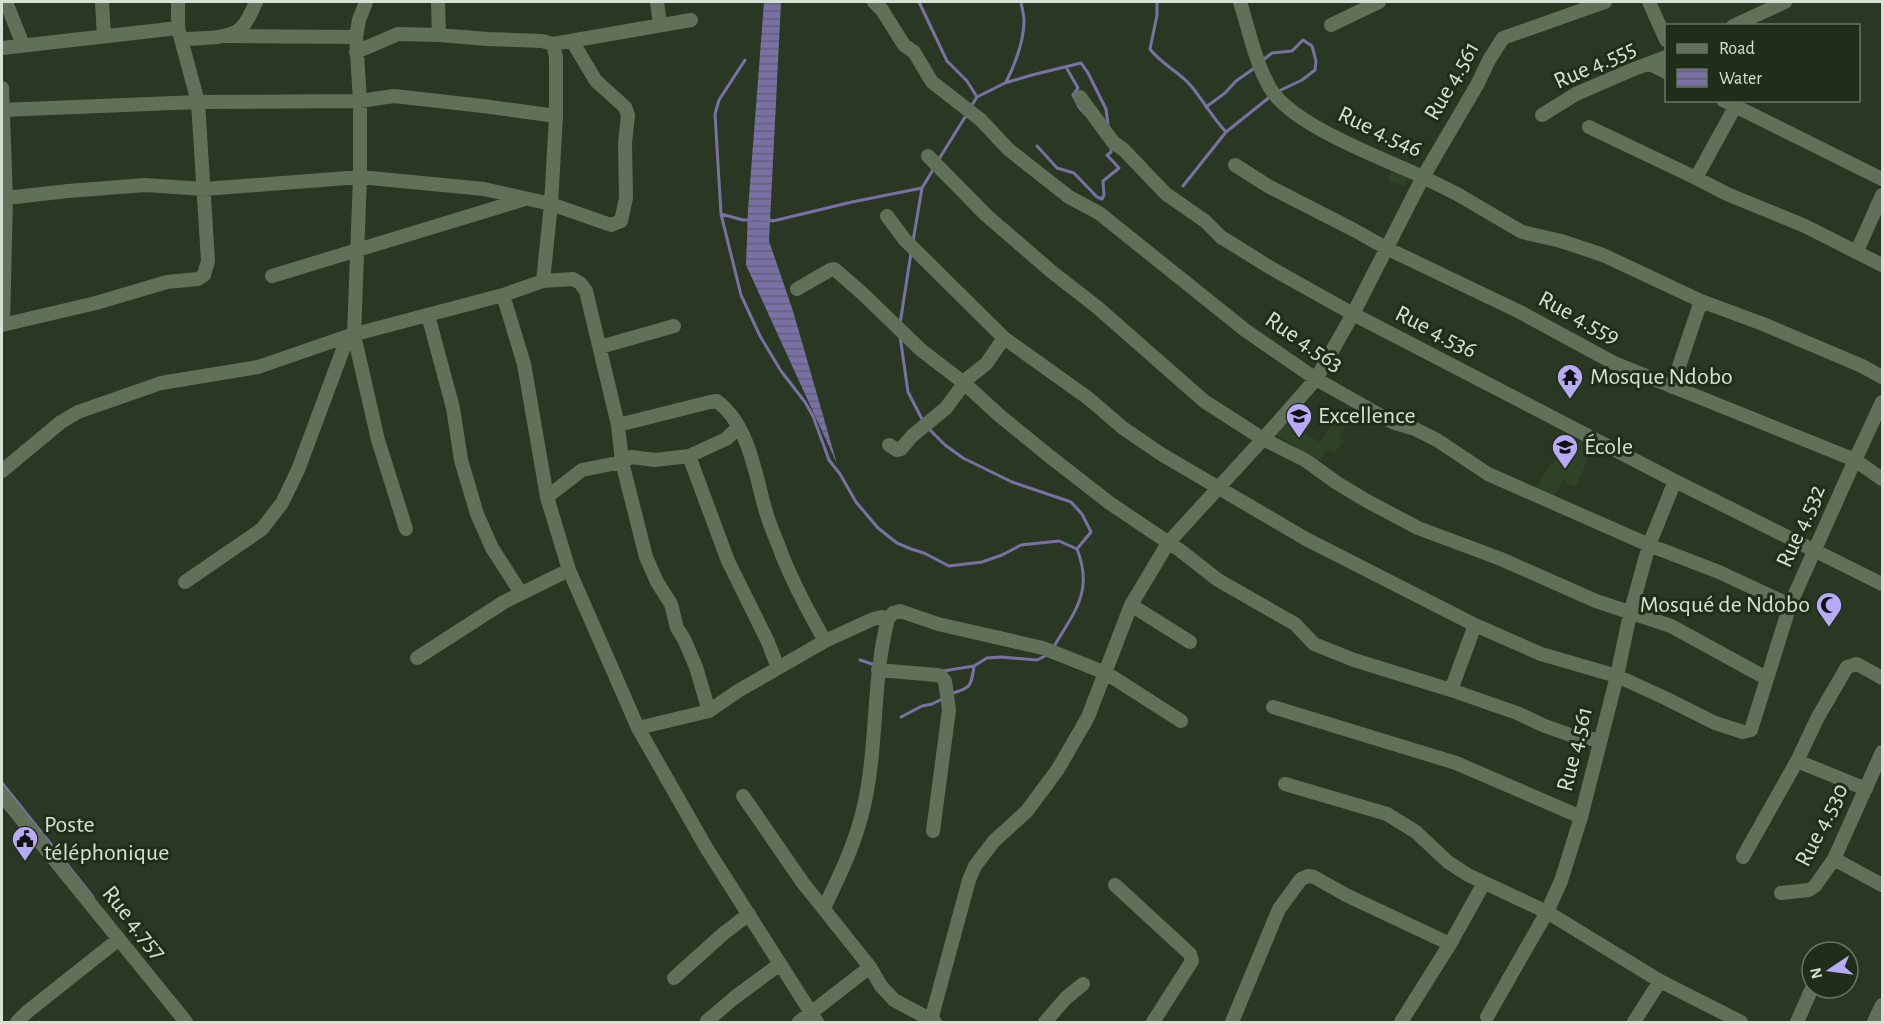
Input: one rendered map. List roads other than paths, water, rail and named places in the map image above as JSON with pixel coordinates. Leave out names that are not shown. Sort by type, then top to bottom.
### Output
[{"type":"street","points":[[6,2],[23,45]]},
{"type":"street","points":[[102,2],[104,36]]},
{"type":"street","points":[[2,88],[4,197],[2,325],[96,303],[167,282],[198,279],[204,275],[208,261],[198,102],[180,33],[178,2]]},
{"type":"street","points":[[226,36],[243,27],[256,2]]},
{"type":"street","points":[[185,582],[262,529],[282,503],[298,470],[351,335],[358,250],[360,177],[360,101],[356,44],[359,20],[366,2]]},
{"type":"street","points":[[438,2],[439,35]]},
{"type":"street","points":[[657,2],[660,25]]},
{"type":"street","name":"Rue 4.563","points":[[874,2],[882,10],[904,45],[914,52],[932,82],[981,120],[1008,149],[1069,197],[1099,213],[1245,330],[1316,379],[1392,422],[1416,429],[1437,440],[1488,474],[1649,545],[1719,572],[1790,605]]},
{"type":"street","name":"Rue 4.546","points":[[933,1021],[969,880],[975,866],[994,841],[1028,811],[1058,769],[1088,717],[1131,605],[1168,543],[1316,379],[1353,314],[1423,177],[1316,127],[1281,103],[1270,88],[1255,53],[1240,2]]},
{"type":"street","points":[[1331,25],[1379,2]]},
{"type":"street","name":"Rue 4.561","points":[[1423,177],[1503,38],[1605,2]]},
{"type":"street","points":[[1649,2],[1665,38]]},
{"type":"street","points":[[1737,24],[1785,2]]},
{"type":"street","points":[[2,48],[104,36],[180,33],[356,44],[398,34],[542,40],[553,44],[691,20]]},
{"type":"street","points":[[4,197],[145,185],[204,189],[360,177],[484,189],[551,204],[610,225],[616,224],[621,221],[626,198],[625,143],[628,115],[625,107],[596,81],[572,41]]},
{"type":"street","points":[[543,281],[551,204],[556,116],[556,57],[553,44]]},
{"type":"street","name":"Rue 4.555","points":[[1542,115],[1576,94],[1665,57]]},
{"type":"street","points":[[1650,64],[1665,72]]},
{"type":"street","points":[[2,110],[198,102],[360,101],[394,96],[556,116]]},
{"type":"street","name":"Rue 4.536","points":[[1080,97],[1113,142],[1124,150],[1166,194],[1205,221],[1221,237],[1271,268],[1353,314],[1675,481],[1882,584]]},
{"type":"street","points":[[1696,178],[1729,104],[1882,178]]},
{"type":"street","points":[[1589,127],[1726,194],[1805,226],[1882,265]]},
{"type":"street","points":[[928,156],[986,215],[1097,307],[1204,401],[1263,439],[1305,460],[1337,483],[1418,528],[1501,559],[1596,601],[1671,626],[1766,678]]},
{"type":"street","name":"Rue 4.559","points":[[1235,165],[1268,186],[1386,248],[1520,312],[1614,363],[1855,460]]},
{"type":"street","points":[[1423,177],[1522,232],[1561,241],[1603,255],[1701,301],[1790,335],[1882,377]]},
{"type":"street","points":[[1857,251],[1882,195]]},
{"type":"street","points":[[272,276],[525,200]]},
{"type":"street","points":[[888,216],[905,240],[1004,338],[1088,398],[1123,428],[1306,538],[1475,625],[1541,654],[1617,676]]},
{"type":"street","points":[[797,289],[834,269],[921,350],[964,383],[1053,459],[1111,504],[1218,580],[1295,624],[1314,644],[1354,660],[1517,713],[1576,737],[1600,740]]},
{"type":"street","points":[[2,471],[61,422],[78,412],[161,383],[258,367],[351,335],[503,295],[543,281],[573,279],[580,283],[586,291],[618,426],[622,462],[646,556],[657,582],[671,604],[677,628],[696,668],[709,711]]},
{"type":"street","points":[[503,295],[524,364],[548,497],[569,570],[638,728],[707,849],[814,1018]]},
{"type":"street","points":[[1672,387],[1701,301]]},
{"type":"street","points":[[428,315],[453,408],[461,460],[477,514],[492,548],[521,593]]},
{"type":"street","points":[[600,347],[674,327]]},
{"type":"street","points":[[351,335],[378,440],[406,529]]},
{"type":"street","points":[[889,445],[897,450],[901,449],[912,436],[946,408],[964,383],[986,364],[1004,338]]},
{"type":"street","points":[[618,426],[717,401],[723,406],[739,427],[783,558],[825,641]]},
{"type":"street","name":"Rue 4.532","points":[[1617,676],[1715,723],[1743,732],[1751,730],[1790,605],[1882,402]]},
{"type":"street","points":[[548,497],[582,470],[622,462],[631,457],[655,460],[689,456],[726,439],[739,427]]},
{"type":"street","points":[[689,456],[728,561],[768,642],[778,668]]},
{"type":"street","points":[[1855,460],[1882,479]]},
{"type":"street","name":"Rue 4.561","points":[[1273,706],[1456,763],[1581,817],[1649,545],[1675,481]]},
{"type":"street","points":[[417,658],[504,602],[569,570]]},
{"type":"street","points":[[1131,605],[1191,642]]},
{"type":"street","points":[[824,908],[850,855],[864,805],[872,751],[878,670],[888,619],[893,613],[900,611],[938,624],[1043,648],[1106,674],[1181,722]]},
{"type":"street","points":[[638,728],[709,711],[738,691],[825,641],[873,619],[882,617],[888,619]]},
{"type":"street","points":[[1451,690],[1475,625]]},
{"type":"street","points":[[1743,857],[1847,667],[1857,664],[1882,678]]},
{"type":"street","points":[[878,670],[937,675],[945,681],[949,710],[933,831]]},
{"type":"street","name":"Rue 4.530","points":[[1781,893],[1809,890],[1815,886],[1834,859],[1882,752]]},
{"type":"street","points":[[1797,760],[1866,789]]},
{"type":"street","points":[[1285,784],[1387,814],[1416,832],[1448,862],[1468,875],[1547,912],[1722,1019],[1741,1023]]},
{"type":"street","name":"Rue 4.757","points":[[2,795],[186,1023]]},
{"type":"street","points":[[743,796],[803,883],[870,967],[881,986],[894,1000],[933,1021]]},
{"type":"street","points":[[1487,1017],[1547,912],[1561,881],[1581,817]]},
{"type":"street","points":[[1834,859],[1882,885]]},
{"type":"street","points":[[1232,1023],[1279,909],[1301,879],[1308,876],[1450,944]]},
{"type":"street","points":[[1401,1023],[1450,944],[1484,883]]},
{"type":"street","points":[[1115,885],[1190,954],[1192,961],[1153,1023]]},
{"type":"street","points":[[674,978],[749,914]]},
{"type":"street","points":[[17,1023],[27,1012],[119,939]]},
{"type":"street","points":[[707,1021],[780,964]]},
{"type":"street","points":[[799,1023],[814,1018],[870,967]]},
{"type":"street","points":[[1634,1023],[1660,981]]},
{"type":"street","points":[[1045,1023],[1066,998],[1083,984]]},
{"type":"street","points":[[1797,1023],[1807,1000]]},
{"type":"street","points":[[1874,1023],[1882,1005]]},
{"type":"water","points":[[764,2],[781,2],[769,241],[793,311],[837,464],[746,265]]},
{"type":"waterway","points":[[919,2],[947,61],[967,81],[977,97]]},
{"type":"waterway","points":[[1006,82],[1021,44],[1024,28],[1021,2]]},
{"type":"waterway","points":[[1157,2],[1157,15],[1150,49],[1187,82],[1226,132]]},
{"type":"waterway","points":[[1263,60],[1272,53],[1292,51],[1303,40],[1312,46],[1316,61],[1315,70],[1302,80],[1279,91]]},
{"type":"waterway","points":[[745,60],[719,100],[715,114],[721,214],[741,295],[760,336],[781,371],[805,402],[813,416],[829,460],[856,502],[878,528],[897,543],[949,566],[982,562],[1021,545],[1059,541],[1077,549],[1082,564],[1082,590],[1074,612],[1053,648]]},
{"type":"waterway","points":[[970,108],[977,97],[1005,83],[1081,63],[1106,109],[1108,125]]},
{"type":"waterway","points":[[1066,67],[1078,88],[1073,95],[1085,114]]},
{"type":"waterway","points":[[1206,107],[1256,67]]},
{"type":"waterway","points":[[1183,186],[1226,132],[1271,96]]},
{"type":"waterway","points":[[939,159],[967,114]]},
{"type":"waterway","points":[[1037,146],[1057,168],[1074,173],[1097,197],[1102,199],[1103,181],[1119,168],[1107,155],[1111,152],[1111,145]]},
{"type":"waterway","points":[[913,241],[922,188],[934,168]]},
{"type":"waterway","points":[[768,220],[773,221],[922,188]]},
{"type":"waterway","points":[[721,214],[750,220]]},
{"type":"waterway","points":[[900,324],[911,253]]},
{"type":"waterway","points":[[900,336],[908,392],[923,421]]},
{"type":"waterway","points":[[929,429],[963,458],[1012,482],[1071,502],[1082,514],[1091,532],[1077,549]]},
{"type":"waterway","points":[[943,671],[974,666],[987,658],[1037,660],[1047,655]]},
{"type":"waterway","points":[[860,660],[875,665]]},
{"type":"waterway","points":[[950,694],[969,686],[974,666]]},
{"type":"waterway","points":[[901,717],[942,699]]},
{"type":"waterway","points":[[2,783],[93,897]]},
{"type":"place","name":"Mosque Ndobo","points":[[1570,400]]},
{"type":"place","name":"Excellence","points":[[1299,439]]},
{"type":"place","name":"École","points":[[1565,470]]},
{"type":"place","name":"Mosqué de Ndobo","points":[[1829,628]]},
{"type":"place","name":"Poste téléphonique","points":[[25,862]]}]
